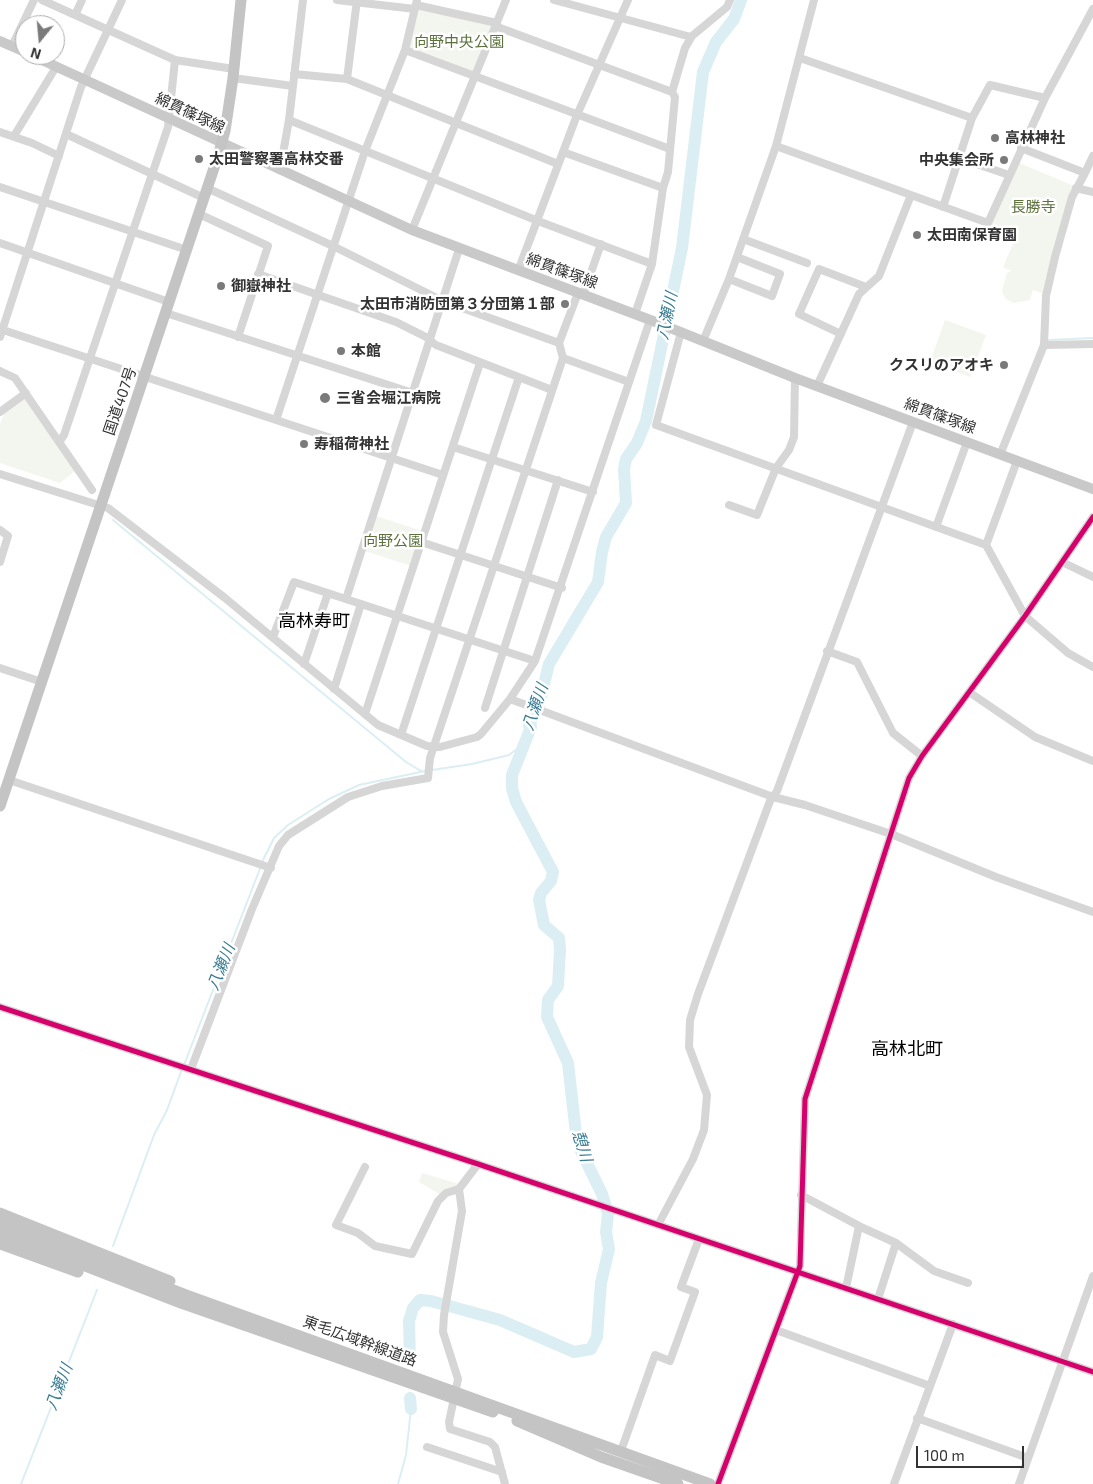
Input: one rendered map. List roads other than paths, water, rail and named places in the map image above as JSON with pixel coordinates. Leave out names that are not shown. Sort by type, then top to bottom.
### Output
[{"type":"highway","name":"国道407号","points":[[0,806],[99,505],[168,308],[221,144],[233,74],[241,0]]},
{"type":"highway","points":[[0,1213],[204,1295],[268,1324]]},
{"type":"highway","name":"東毛広域幹線道路","points":[[0,1223],[117,1270],[268,1324],[456,1395],[601,1457],[678,1484]]},
{"type":"highway","name":"東毛広域幹線道路","points":[[0,1233],[244,1325],[456,1395],[710,1484]]},
{"type":"highway","points":[[0,1244],[195,1315],[244,1325]]},
{"type":"main road","points":[[0,41],[15,47]]},
{"type":"main road","name":"綿貫篠塚線","points":[[52,65],[412,230],[651,320],[795,378],[1093,489]]},
{"type":"street","points":[[12,46],[34,0]]},
{"type":"street","points":[[42,0],[175,60],[293,86]]},
{"type":"street","points":[[75,15],[82,0]]},
{"type":"street","points":[[122,0],[84,80],[1,333],[91,358],[443,475]]},
{"type":"street","points":[[280,170],[289,120],[303,0]]},
{"type":"street","points":[[337,0],[416,5],[496,25],[672,92],[675,97],[670,149],[652,264],[635,314]]},
{"type":"street","points":[[412,230],[506,0]]},
{"type":"street","points":[[554,0],[691,37]]},
{"type":"street","points":[[518,271],[577,115],[628,0]]},
{"type":"street","points":[[672,92],[685,48],[691,37],[727,7],[730,0]]},
{"type":"street","points":[[703,341],[729,279],[776,146],[814,0]]},
{"type":"street","points":[[347,79],[357,1]]},
{"type":"street","points":[[276,420],[365,151],[405,50],[416,5]]},
{"type":"street","points":[[776,146],[988,223],[1044,98],[1093,9]]},
{"type":"street","points":[[405,50],[670,149]]},
{"type":"street","points":[[800,58],[972,118]]},
{"type":"street","points":[[60,441],[64,435],[91,358],[169,120],[175,60]]},
{"type":"street","points":[[14,136],[56,67]]},
{"type":"street","points":[[294,74],[347,79],[558,164]]},
{"type":"street","points":[[943,207],[972,118],[990,85],[1044,98]]},
{"type":"street","points":[[289,120],[538,221],[652,264]]},
{"type":"street","points":[[0,132],[14,136],[59,156]]},
{"type":"street","points":[[66,134],[152,173],[206,193],[333,246],[443,301],[559,343]]},
{"type":"street","points":[[1021,148],[1085,173]]},
{"type":"street","points":[[563,152],[663,188]]},
{"type":"street","points":[[1000,455],[1044,346],[1046,296],[1055,257],[1076,188],[1093,156]]},
{"type":"street","points":[[959,158],[1009,175]]},
{"type":"street","points":[[0,188],[187,250]]},
{"type":"street","points":[[1076,188],[1093,192]]},
{"type":"street","points":[[817,386],[859,294],[879,276],[911,194]]},
{"type":"street","points":[[199,214],[268,246],[238,336]]},
{"type":"street","points":[[743,239],[808,263]]},
{"type":"street","points":[[0,243],[26,254],[115,284],[238,336],[414,393]]},
{"type":"street","points":[[188,1069],[269,867],[279,846],[288,835],[348,797],[375,788],[428,778],[429,761],[433,748],[563,358],[559,343],[601,244]]},
{"type":"street","points":[[346,599],[459,249]]},
{"type":"street","points":[[729,279],[772,296],[780,274],[737,257]]},
{"type":"street","points":[[841,334],[799,314],[818,269],[866,287]]},
{"type":"street","points":[[258,274],[396,322],[480,363],[552,390]]},
{"type":"street","points":[[0,474],[108,508],[273,637],[378,725],[433,748],[477,737],[510,699],[535,661],[562,588],[651,320]]},
{"type":"street","points":[[679,331],[656,425],[986,546],[1025,616],[1068,652],[1093,667]]},
{"type":"street","points":[[1044,346],[1093,344]]},
{"type":"street","points":[[563,358],[629,382]]},
{"type":"street","points":[[365,714],[480,363]]},
{"type":"street","points":[[0,371],[15,378],[92,490]]},
{"type":"street","points":[[401,735],[490,459],[519,377]]},
{"type":"street","points":[[729,505],[757,515],[776,468],[789,450],[794,437],[795,378]]},
{"type":"street","points":[[0,412],[26,393]]},
{"type":"street","points":[[658,1225],[693,1159],[704,1130],[707,1115],[707,1095],[689,1047],[690,1020],[913,422]]},
{"type":"street","points":[[936,527],[967,442]]},
{"type":"street","points":[[452,447],[593,492]]},
{"type":"street","points":[[986,546],[1017,461]]},
{"type":"street","points":[[485,708],[558,480]]},
{"type":"street","points":[[718,1484],[798,1272],[802,1133],[805,1099],[909,778],[922,756],[1025,616],[1093,517]]},
{"type":"street","points":[[0,530],[8,536],[0,562]]},
{"type":"street","points":[[421,542],[562,588]]},
{"type":"street","points":[[1062,562],[1093,577]]},
{"type":"street","points":[[273,637],[294,582],[535,661]]},
{"type":"street","points":[[304,664],[328,593]]},
{"type":"street","points":[[334,688],[361,604]]},
{"type":"street","points":[[827,651],[857,662],[893,733],[922,756]]},
{"type":"street","points":[[0,668],[42,682]]},
{"type":"street","points":[[969,692],[1035,737],[1093,761]]},
{"type":"street","points":[[510,699],[773,797],[797,802],[892,834],[996,877],[1093,912]]},
{"type":"street","points":[[9,780],[269,867]]},
{"type":"street","points":[[0,1008],[478,1164],[1093,1372]]},
{"type":"street","points":[[365,1167],[336,1225],[358,1233],[376,1246],[412,1254],[438,1201],[446,1193],[459,1189],[478,1164]]},
{"type":"street","points":[[459,1189],[462,1211],[444,1315],[443,1332],[458,1379],[449,1422],[450,1428],[490,1442],[495,1448],[505,1484]]},
{"type":"street","points":[[801,1195],[896,1243],[934,1271],[968,1283]]},
{"type":"street","points":[[846,1288],[860,1226]]},
{"type":"street","points":[[620,1451],[656,1355],[670,1360],[694,1292],[681,1287],[698,1238]]},
{"type":"street","points":[[878,1299],[896,1243]]},
{"type":"street","points":[[1019,1484],[1093,1276]]},
{"type":"street","points":[[894,1484],[953,1324]]},
{"type":"street","points":[[776,1330],[930,1386]]},
{"type":"street","points":[[917,1418],[1028,1458]]},
{"type":"street","points":[[427,1447],[502,1472]]},
{"type":"waterway","name":"憩川","points":[[410,1361],[409,1321],[413,1308],[420,1300],[431,1301],[500,1320],[574,1352],[591,1349],[597,1337],[601,1283],[609,1249],[606,1232],[608,1214],[602,1194],[581,1151],[576,1134],[568,1063],[547,1017],[548,1000],[558,986],[560,950],[559,938],[544,925],[539,900],[541,893],[551,881],[553,872],[516,802],[512,788],[512,775],[531,727],[529,725],[538,708],[549,664],[598,582],[606,537],[626,503],[624,469],[626,459],[637,443],[646,421],[682,248],[703,72],[716,42],[734,19],[741,0]]},
{"type":"waterway","points":[[1049,340],[1093,338]]},
{"type":"waterway","points":[[113,520],[406,762],[421,771]]},
{"type":"waterway","name":"八瀬川","points":[[432,770],[472,764],[509,755],[521,746],[529,725]]},
{"type":"waterway","name":"八瀬川","points":[[262,862],[274,838],[288,825],[329,799],[359,785],[425,771]]},
{"type":"waterway","name":"八瀬川","points":[[184,1065],[261,866]]},
{"type":"waterway","name":"八瀬川","points":[[113,1246],[154,1135],[167,1110],[182,1069]]},
{"type":"waterway","name":"八瀬川","points":[[21,1484],[97,1290]]},
{"type":"waterway","name":"憩川","points":[[410,1398],[411,1409]]},
{"type":"waterway","name":"憩川","points":[[398,1484],[406,1455],[411,1409]]},
{"type":"place","name":"高林神社","points":[[995,138]]},
{"type":"place","name":"太田警察署高林交番","points":[[199,159]]},
{"type":"place","name":"中央集会所","points":[[1004,160]]},
{"type":"place","name":"太田南保育園","points":[[917,235]]},
{"type":"place","name":"御嶽神社","points":[[221,286]]},
{"type":"place","name":"太田市消防団第３分団第１部","points":[[565,304]]},
{"type":"place","name":"本館","points":[[341,351]]},
{"type":"place","name":"クスリのアオキ","points":[[1004,365]]},
{"type":"place","name":"三省会堀江病院","points":[[325,398]]},
{"type":"place","name":"寿稲荷神社","points":[[304,444]]},
{"type":"district","name":"高林寿町","points":[[314,621]]},
{"type":"district","name":"高林北町","points":[[907,1049]]},
{"type":"park label","name":"向野中央公園","points":[[459,42]]},
{"type":"park label","name":"長勝寺","points":[[1033,207]]},
{"type":"park label","name":"向野公園","points":[[393,541]]}]
